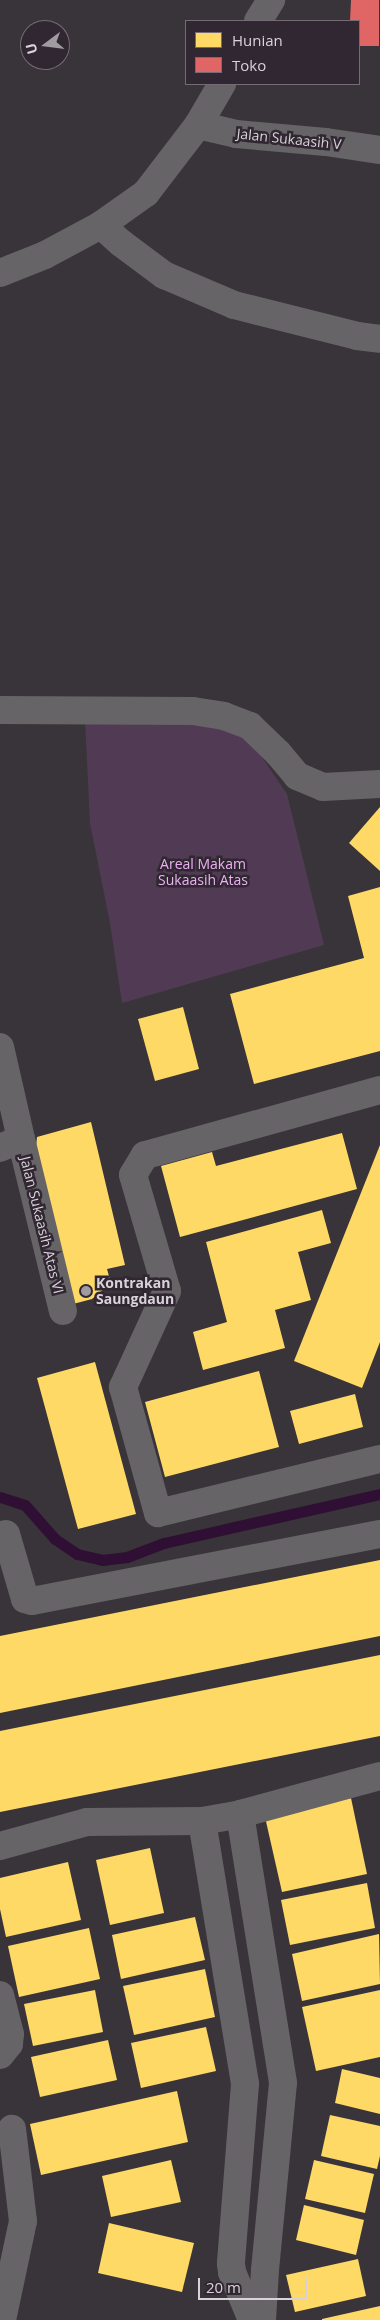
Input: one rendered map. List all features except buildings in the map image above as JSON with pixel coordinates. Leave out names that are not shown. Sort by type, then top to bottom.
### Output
[{"type":"street","points":[[259,20],[271,0]]},
{"type":"street","points":[[0,273],[45,256],[101,225],[146,193],[198,126],[221,85]]},
{"type":"street","name":"Jalan Sukaasih V","points":[[198,126],[236,134],[326,142],[380,150]]},
{"type":"street","points":[[101,225],[121,243],[164,275],[234,305],[357,336],[380,339]]},
{"type":"street","points":[[0,710],[193,711],[224,716],[250,726],[278,753],[297,776],[323,787],[380,784]]},
{"type":"street","name":"Jalan Sukaasih Atas VI","points":[[0,1047],[10,1144],[63,1311]]},
{"type":"street","points":[[380,1090],[145,1155],[133,1175],[167,1291],[123,1387],[158,1513],[380,1459]]},
{"type":"street","points":[[6,1534],[25,1599],[32,1601],[380,1534]]},
{"type":"street","points":[[0,1846],[87,1822],[202,1820],[240,1814],[380,1776]]},
{"type":"street","points":[[240,1814],[283,2083],[264,2270],[262,2320]]},
{"type":"street","points":[[202,1820],[246,2084],[232,2272],[252,2320]]},
{"type":"street","points":[[0,1995],[10,2034],[9,2044],[0,2055]]},
{"type":"street","points":[[246,2084],[283,2083]]},
{"type":"street","points":[[2,2320],[22,2222],[12,2129]]},
{"type":"street","points":[[232,2272],[237,2279],[245,2283],[254,2282],[260,2278],[264,2270]]},
{"type":"green space","name":"Areal Makam Sukaasih Atas","points":[[85,720],[195,722],[224,726],[250,740],[287,794],[324,945],[122,1003],[110,923],[90,823]]},
{"type":"waterway","points":[[0,1497],[25,1505],[55,1539],[77,1554],[102,1560],[127,1557],[164,1543],[380,1494]]},
{"type":"place","name":"Kontrakan Saungdaun","points":[[86,1291]]}]
